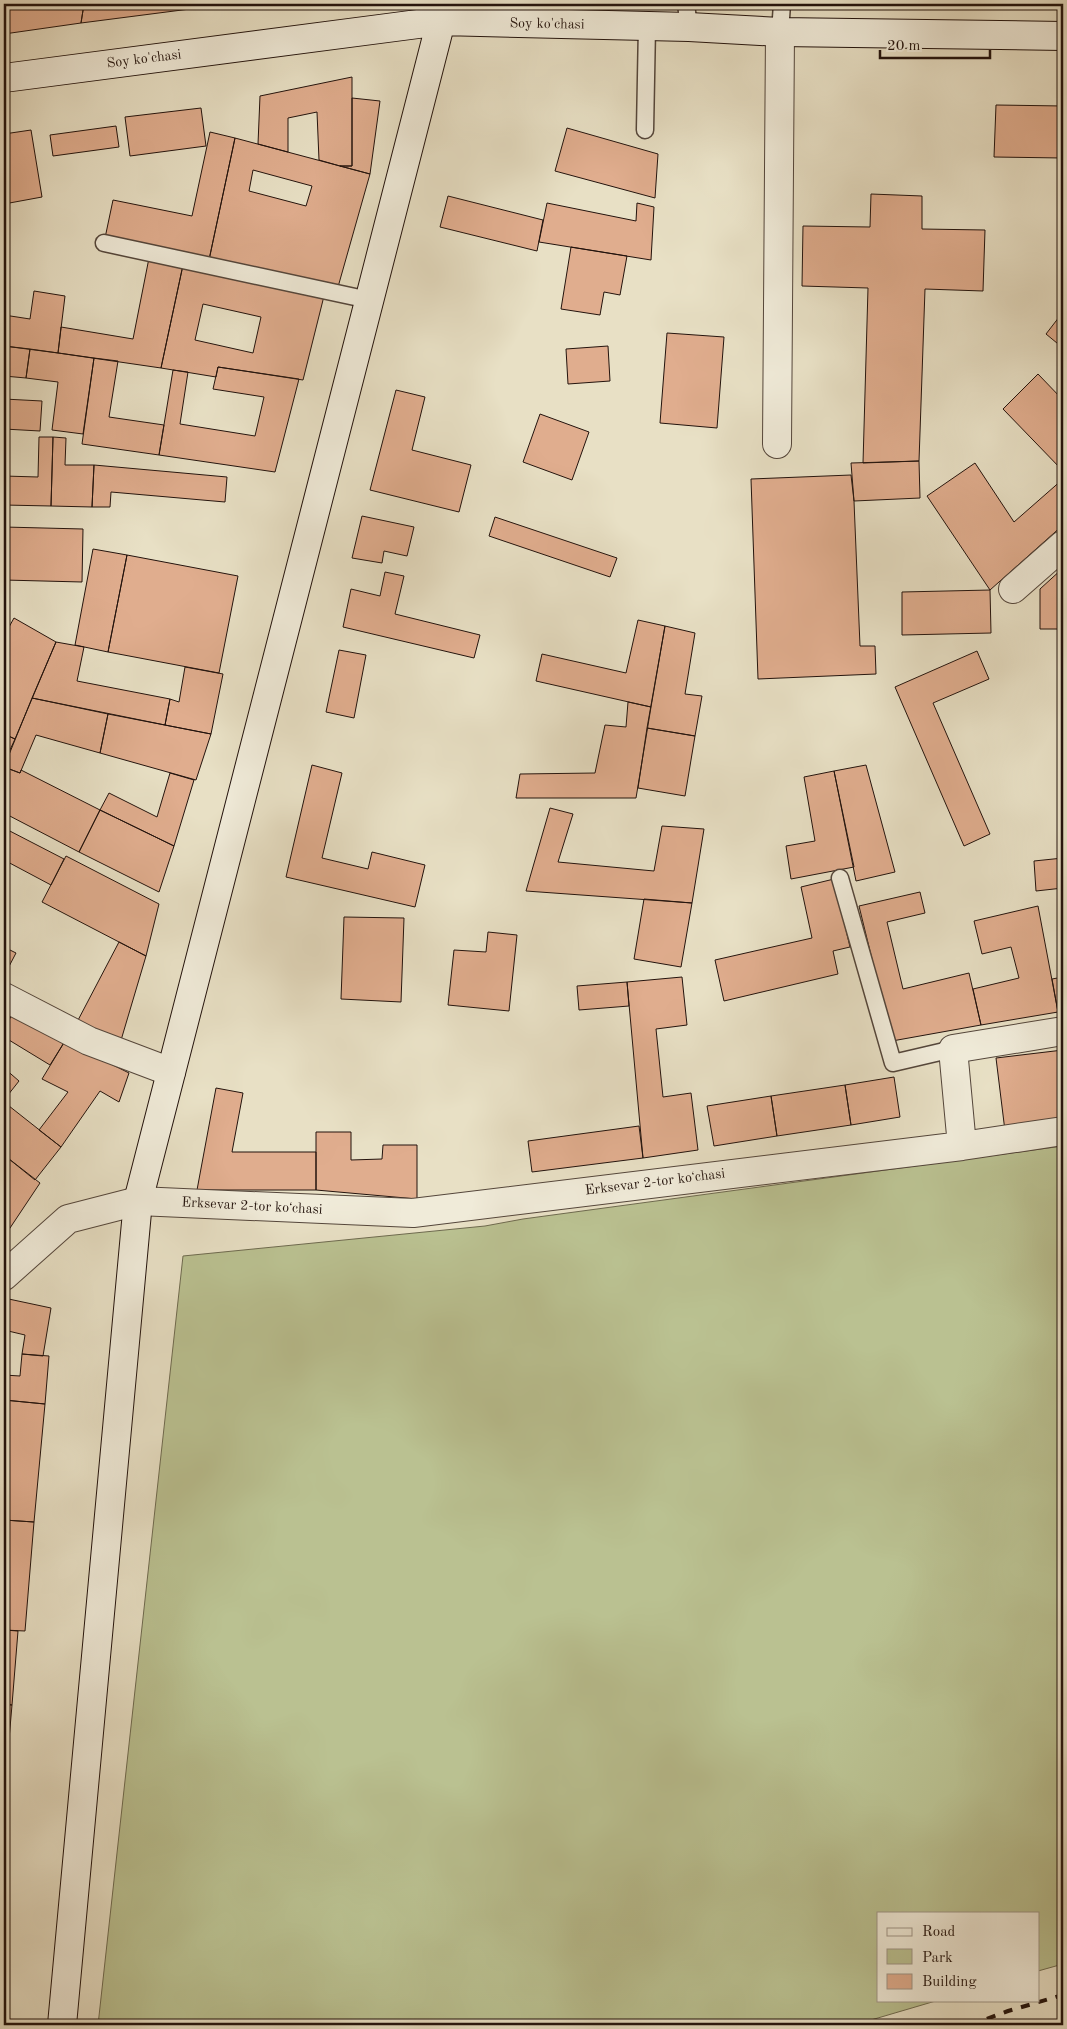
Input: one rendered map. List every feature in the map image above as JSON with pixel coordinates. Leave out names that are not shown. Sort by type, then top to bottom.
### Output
[{"type":"main road","name":"Soy ko'chasi","points":[[4,78],[443,13],[647,26],[687,15],[780,32],[1063,36]]},
{"type":"main road","points":[[62,2025],[138,1201],[443,13]]},
{"type":"main road","points":[[777,444],[780,32]]},
{"type":"main road","points":[[1013,589],[1063,545]]},
{"type":"main road","points":[[4,997],[89,1041],[172,1072]]},
{"type":"main road","points":[[962,1146],[953,1049],[1063,1031]]},
{"type":"main road","name":"Erksevar 2-tor koʻchasi","points":[[4,1276],[68,1219],[138,1201],[413,1213],[962,1146],[1063,1130]]},
{"type":"lane","points":[[780,32],[782,4]]},
{"type":"lane","points":[[644,130],[647,26]]},
{"type":"lane","points":[[104,243],[369,300]]},
{"type":"lane","points":[[840,878],[893,1063],[953,1049]]},
{"type":"green space","points":[[1063,1146],[1063,1964],[1040,1970],[1040,1912],[877,1912],[877,2002],[932,2002],[854,2025],[98,2025],[183,1256],[485,1226],[523,1219]]},
{"type":"building","points":[[4,4],[84,4],[81,23],[4,34]]},
{"type":"building","points":[[84,4],[181,4],[182,10],[81,23]]},
{"type":"building","points":[[181,4],[232,4],[182,10]]},
{"type":"building","points":[[352,77],[352,166],[340,166],[319,160],[317,112],[288,118],[288,152],[258,144],[260,96]]},
{"type":"building","points":[[352,98],[380,101],[370,174],[340,166],[352,166]]},
{"type":"building","points":[[996,105],[1063,106],[1062,158],[994,157]]},
{"type":"building","points":[[201,108],[206,146],[130,156],[125,117]]},
{"type":"building","points":[[116,126],[119,147],[53,156],[50,135]]},
{"type":"building","points":[[567,128],[658,154],[655,198],[555,171]]},
{"type":"building","points":[[31,130],[42,197],[4,204],[4,134]]},
{"type":"building","points":[[210,132],[235,138],[209,260],[105,238],[113,200],[192,216]]},
{"type":"building","points":[[235,138],[370,174],[338,287],[209,260]],"holes":[[[253,170],[312,186],[306,206],[249,191]]]},
{"type":"building","points":[[871,194],[922,196],[922,229],[985,230],[983,291],[925,289],[919,461],[863,463],[868,288],[802,286],[803,226],[870,227]]},
{"type":"building","points":[[448,196],[543,220],[537,251],[440,227]]},
{"type":"building","points":[[547,203],[636,221],[637,203],[654,207],[651,260],[539,242]]},
{"type":"building","points":[[571,247],[627,256],[620,295],[604,292],[600,315],[561,309]]},
{"type":"building","points":[[149,258],[183,265],[161,368],[58,353],[61,327],[133,339]]},
{"type":"building","points":[[183,265],[324,296],[303,380],[218,367],[216,377],[161,368]],"holes":[[[203,304],[261,317],[253,353],[195,340]]]},
{"type":"building","points":[[34,291],[65,296],[58,353],[4,346],[4,315],[30,319]]},
{"type":"building","points":[[1063,312],[1063,348],[1046,334]]},
{"type":"building","points":[[667,333],[724,337],[717,428],[660,423]]},
{"type":"building","points":[[4,346],[30,349],[26,378],[4,376]]},
{"type":"building","points":[[608,346],[610,381],[568,384],[566,349]]},
{"type":"building","points":[[30,349],[94,358],[83,434],[52,430],[58,382],[26,378]]},
{"type":"building","points":[[94,358],[118,361],[109,417],[164,425],[159,455],[82,444]]},
{"type":"building","points":[[218,367],[299,379],[275,472],[159,455],[173,370],[188,372],[180,424],[255,436],[264,397],[213,389]]},
{"type":"building","points":[[1038,374],[1063,400],[1063,471],[1003,409]]},
{"type":"building","points":[[396,390],[425,397],[412,450],[471,465],[459,512],[370,490]]},
{"type":"building","points":[[4,399],[42,401],[40,431],[4,429]]},
{"type":"building","points":[[540,414],[589,432],[572,480],[523,462]]},
{"type":"building","points":[[39,437],[53,437],[51,506],[4,505],[4,476],[38,477]]},
{"type":"building","points":[[53,437],[66,438],[65,465],[94,465],[92,507],[51,506]]},
{"type":"building","points":[[919,461],[920,498],[854,501],[851,463]]},
{"type":"building","points":[[975,463],[1014,522],[1063,479],[1063,525],[990,590],[927,496]]},
{"type":"building","points":[[94,465],[227,477],[225,502],[111,492],[110,507],[92,507]]},
{"type":"building","points":[[851,475],[854,501],[860,646],[875,646],[876,674],[758,679],[751,479]]},
{"type":"building","points":[[362,516],[414,527],[407,556],[384,551],[382,563],[352,558]]},
{"type":"building","points":[[495,517],[617,558],[610,577],[489,536]]},
{"type":"building","points":[[4,527],[83,529],[82,582],[4,580]]},
{"type":"building","points":[[93,549],[127,555],[108,652],[75,645]]},
{"type":"building","points":[[127,555],[238,576],[219,673],[108,652]]},
{"type":"building","points":[[1063,568],[1063,629],[1040,629],[1040,589]]},
{"type":"building","points":[[385,572],[404,576],[395,614],[480,635],[474,658],[343,627],[351,589],[380,596]]},
{"type":"building","points":[[990,590],[991,633],[902,635],[902,592]]},
{"type":"building","points":[[14,618],[56,642],[15,739],[4,734],[4,636]]},
{"type":"building","points":[[638,620],[665,626],[651,707],[536,681],[542,654],[626,673]]},
{"type":"building","points":[[665,626],[695,633],[685,694],[702,696],[695,736],[647,728]]},
{"type":"building","points":[[56,642],[84,647],[77,681],[170,699],[165,725],[32,698]]},
{"type":"building","points":[[339,650],[366,655],[354,718],[326,712]]},
{"type":"building","points":[[977,651],[989,679],[933,703],[990,834],[964,846],[895,687]]},
{"type":"building","points":[[185,667],[223,674],[211,734],[165,725],[170,699],[179,702]]},
{"type":"building","points":[[32,698],[108,714],[100,753],[36,735],[20,773],[4,767]]},
{"type":"building","points":[[628,702],[651,707],[636,798],[516,798],[520,774],[595,773],[605,725],[626,727]]},
{"type":"building","points":[[108,714],[211,734],[196,780],[100,753]]},
{"type":"building","points":[[647,728],[695,736],[685,796],[638,788]]},
{"type":"building","points":[[4,734],[15,739],[4,763]]},
{"type":"building","points":[[312,765],[342,773],[322,858],[368,869],[372,852],[425,865],[415,907],[286,877]]},
{"type":"building","points":[[866,765],[895,872],[856,881],[834,771]]},
{"type":"building","points":[[4,767],[20,773],[21,770],[100,810],[79,852],[4,813]]},
{"type":"building","points":[[834,771],[854,867],[791,879],[786,846],[815,841],[804,777]]},
{"type":"building","points":[[170,773],[194,780],[174,846],[100,810],[109,793],[157,817]]},
{"type":"building","points":[[550,808],[573,814],[558,862],[654,871],[662,826],[704,829],[692,903],[526,891]]},
{"type":"building","points":[[100,810],[174,846],[159,892],[79,852]]},
{"type":"building","points":[[4,828],[64,859],[51,885],[4,860]]},
{"type":"building","points":[[66,856],[159,904],[146,956],[42,902]]},
{"type":"building","points":[[1063,858],[1063,888],[1036,891],[1034,861]]},
{"type":"building","points":[[834,879],[850,947],[833,951],[838,974],[724,1001],[715,960],[812,938],[801,887]]},
{"type":"building","points":[[920,892],[925,913],[887,922],[903,989],[969,973],[981,1025],[892,1041],[859,906]]},
{"type":"building","points":[[644,899],[692,903],[681,967],[634,959]]},
{"type":"building","points":[[1038,906],[1058,1012],[981,1025],[973,989],[1019,978],[1011,947],[982,954],[974,921]]},
{"type":"building","points":[[344,917],[404,918],[401,1002],[341,999]]},
{"type":"building","points":[[488,932],[517,935],[509,1011],[448,1005],[454,950],[486,952]]},
{"type":"building","points":[[119,942],[146,956],[119,1047],[76,1024]]},
{"type":"building","points":[[4,947],[16,953],[4,976]]},
{"type":"building","points":[[682,977],[687,1025],[656,1029],[663,1097],[691,1093],[698,1150],[643,1158],[627,982]]},
{"type":"building","points":[[1063,977],[1063,1011],[1058,1012],[1052,979]]},
{"type":"building","points":[[627,982],[629,1006],[579,1010],[577,986]]},
{"type":"building","points":[[14,1011],[65,1041],[50,1065],[4,1037],[4,1029]]},
{"type":"building","points":[[65,1041],[129,1073],[119,1102],[100,1091],[61,1147],[39,1130],[68,1092],[42,1079]]},
{"type":"building","points":[[1063,1050],[1063,1124],[1005,1131],[996,1058]]},
{"type":"building","points":[[4,1068],[19,1081],[4,1100]]},
{"type":"building","points":[[894,1077],[900,1117],[851,1125],[845,1085]]},
{"type":"building","points":[[845,1085],[851,1125],[777,1136],[771,1096]]},
{"type":"building","points":[[216,1088],[243,1093],[232,1152],[316,1152],[316,1190],[197,1190]]},
{"type":"building","points":[[771,1096],[777,1136],[714,1146],[707,1106]]},
{"type":"building","points":[[4,1102],[61,1147],[35,1180],[4,1155]]},
{"type":"building","points":[[639,1126],[643,1158],[532,1172],[528,1141]]},
{"type":"building","points":[[316,1132],[351,1132],[351,1160],[382,1159],[383,1145],[417,1145],[417,1199],[316,1190]]},
{"type":"building","points":[[4,1155],[40,1183],[4,1237]]},
{"type":"building","points":[[4,1298],[51,1308],[43,1356],[22,1354],[25,1335],[4,1330]]},
{"type":"building","points":[[22,1354],[49,1356],[45,1404],[4,1400],[4,1375],[20,1376]]},
{"type":"building","points":[[4,1400],[45,1404],[34,1522],[4,1520]]},
{"type":"building","points":[[4,1520],[34,1522],[25,1631],[4,1630]]},
{"type":"building","points":[[4,1630],[18,1631],[12,1705],[4,1704]]},
{"type":"building","points":[[4,1704],[12,1705],[6,1774],[4,1774]]},
{"type":"railway","points":[[1040,2002],[1063,1995]]},
{"type":"railway","points":[[970,2025],[1039,2002]]}]
